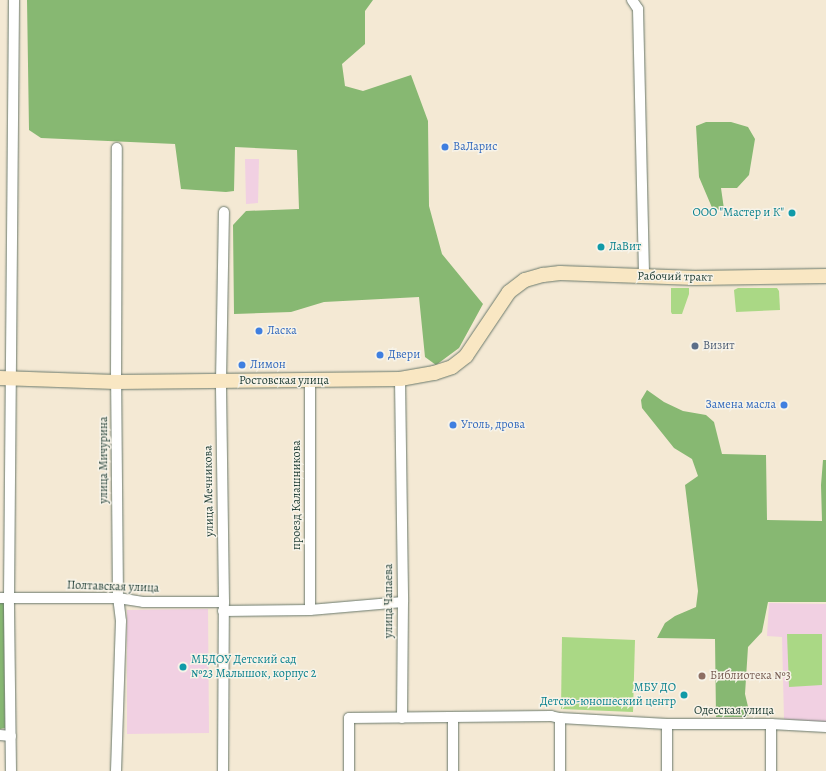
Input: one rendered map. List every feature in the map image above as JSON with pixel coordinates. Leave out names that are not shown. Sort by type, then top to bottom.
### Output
[{"type":"street","points":[[11,771],[11,736],[5,598],[5,378],[14,0]]},
{"type":"street","points":[[632,0],[638,9],[644,277]]},
{"type":"street","name":"улица Мичурина","points":[[116,771],[121,621],[118,598],[116,382],[117,148]]},
{"type":"street","name":"улица Мечникова","points":[[223,771],[224,606],[221,381],[224,212]]},
{"type":"street","name":"Рабочий тракт","points":[[525,280],[560,273],[644,277],[826,276]]},
{"type":"street","name":"Ростовская улица","points":[[5,378],[116,382],[310,381],[400,379],[434,373],[452,367],[466,356],[498,306],[509,292],[525,280]]},
{"type":"street","name":"улица Чапаева","points":[[400,379],[403,602],[402,718]]},
{"type":"street","name":"проезд Калашникова","points":[[310,381],[310,610]]},
{"type":"street","name":"Полтавская улица","points":[[5,598],[118,598],[143,602],[310,610],[403,602]]},
{"type":"street","name":"Одесская улица","points":[[402,718],[551,716],[560,718],[667,724],[771,724],[826,727]]},
{"type":"street","points":[[453,717],[453,771]]},
{"type":"street","points":[[349,771],[349,718],[402,718]]},
{"type":"street","points":[[560,718],[560,771]]},
{"type":"street","points":[[667,724],[667,771]]},
{"type":"street","points":[[771,724],[771,771]]},
{"type":"street","points":[[0,735],[11,736]]},
{"type":"shaded area","points":[[245,159],[259,159],[258,203],[246,204]]},
{"type":"shaded area","points":[[769,603],[826,604],[826,722],[784,719],[782,637],[767,636]]},
{"type":"shaded area","points":[[208,609],[209,733],[127,734],[127,610]]},
{"type":"green space","points":[[27,0],[373,0],[365,11],[365,44],[342,64],[345,86],[363,91],[411,75],[428,121],[429,206],[442,254],[483,304],[459,348],[436,365],[425,357],[419,297],[324,302],[291,312],[234,314],[233,225],[246,211],[299,209],[297,150],[235,147],[234,191],[226,192],[181,189],[175,144],[41,138],[29,130]]},
{"type":"green space","points":[[706,122],[731,122],[748,127],[755,139],[749,175],[737,188],[721,188],[724,209],[713,210],[699,177],[696,126]]},
{"type":"green space","points":[[671,288],[689,288],[689,294],[682,314],[672,314],[671,312]]},
{"type":"green space","points":[[738,288],[777,288],[779,291],[780,310],[736,312],[734,290]]},
{"type":"green space","points":[[647,390],[664,402],[683,411],[706,415],[714,422],[722,454],[766,455],[767,520],[822,521],[821,485],[823,460],[826,460],[826,602],[768,602],[762,632],[748,647],[745,694],[750,715],[742,717],[716,717],[715,639],[657,638],[665,623],[675,616],[696,607],[698,591],[685,485],[698,476],[692,459],[674,448],[642,408],[641,400]]},
{"type":"green space","points":[[0,602],[4,602],[5,728],[0,729]]},
{"type":"green space","points":[[787,634],[822,634],[822,685],[789,687]]},
{"type":"green space","points":[[562,637],[635,640],[633,712],[561,709]]},
{"type":"place","name":"ВаЛарис","points":[[445,147]]},
{"type":"place","name":"ООО \"Мастер и К\"","points":[[792,213]]},
{"type":"place","name":"ЛаВит","points":[[601,247]]},
{"type":"place","name":"Ласка","points":[[259,331]]},
{"type":"place","name":"Визит","points":[[695,346]]},
{"type":"place","name":"Двери","points":[[380,355]]},
{"type":"place","name":"Лимон","points":[[242,365]]},
{"type":"place","name":"Замена масла","points":[[784,405]]},
{"type":"place","name":"Уголь, дрова","points":[[453,425]]},
{"type":"place","name":"МБДОУ Детский сад №23 Малышок, корпус 2","points":[[183,667]]},
{"type":"place","name":"Библиотека №3","points":[[702,676]]},
{"type":"place","name":"МБУ ДО Детско-юношеский центр","points":[[684,695]]}]
